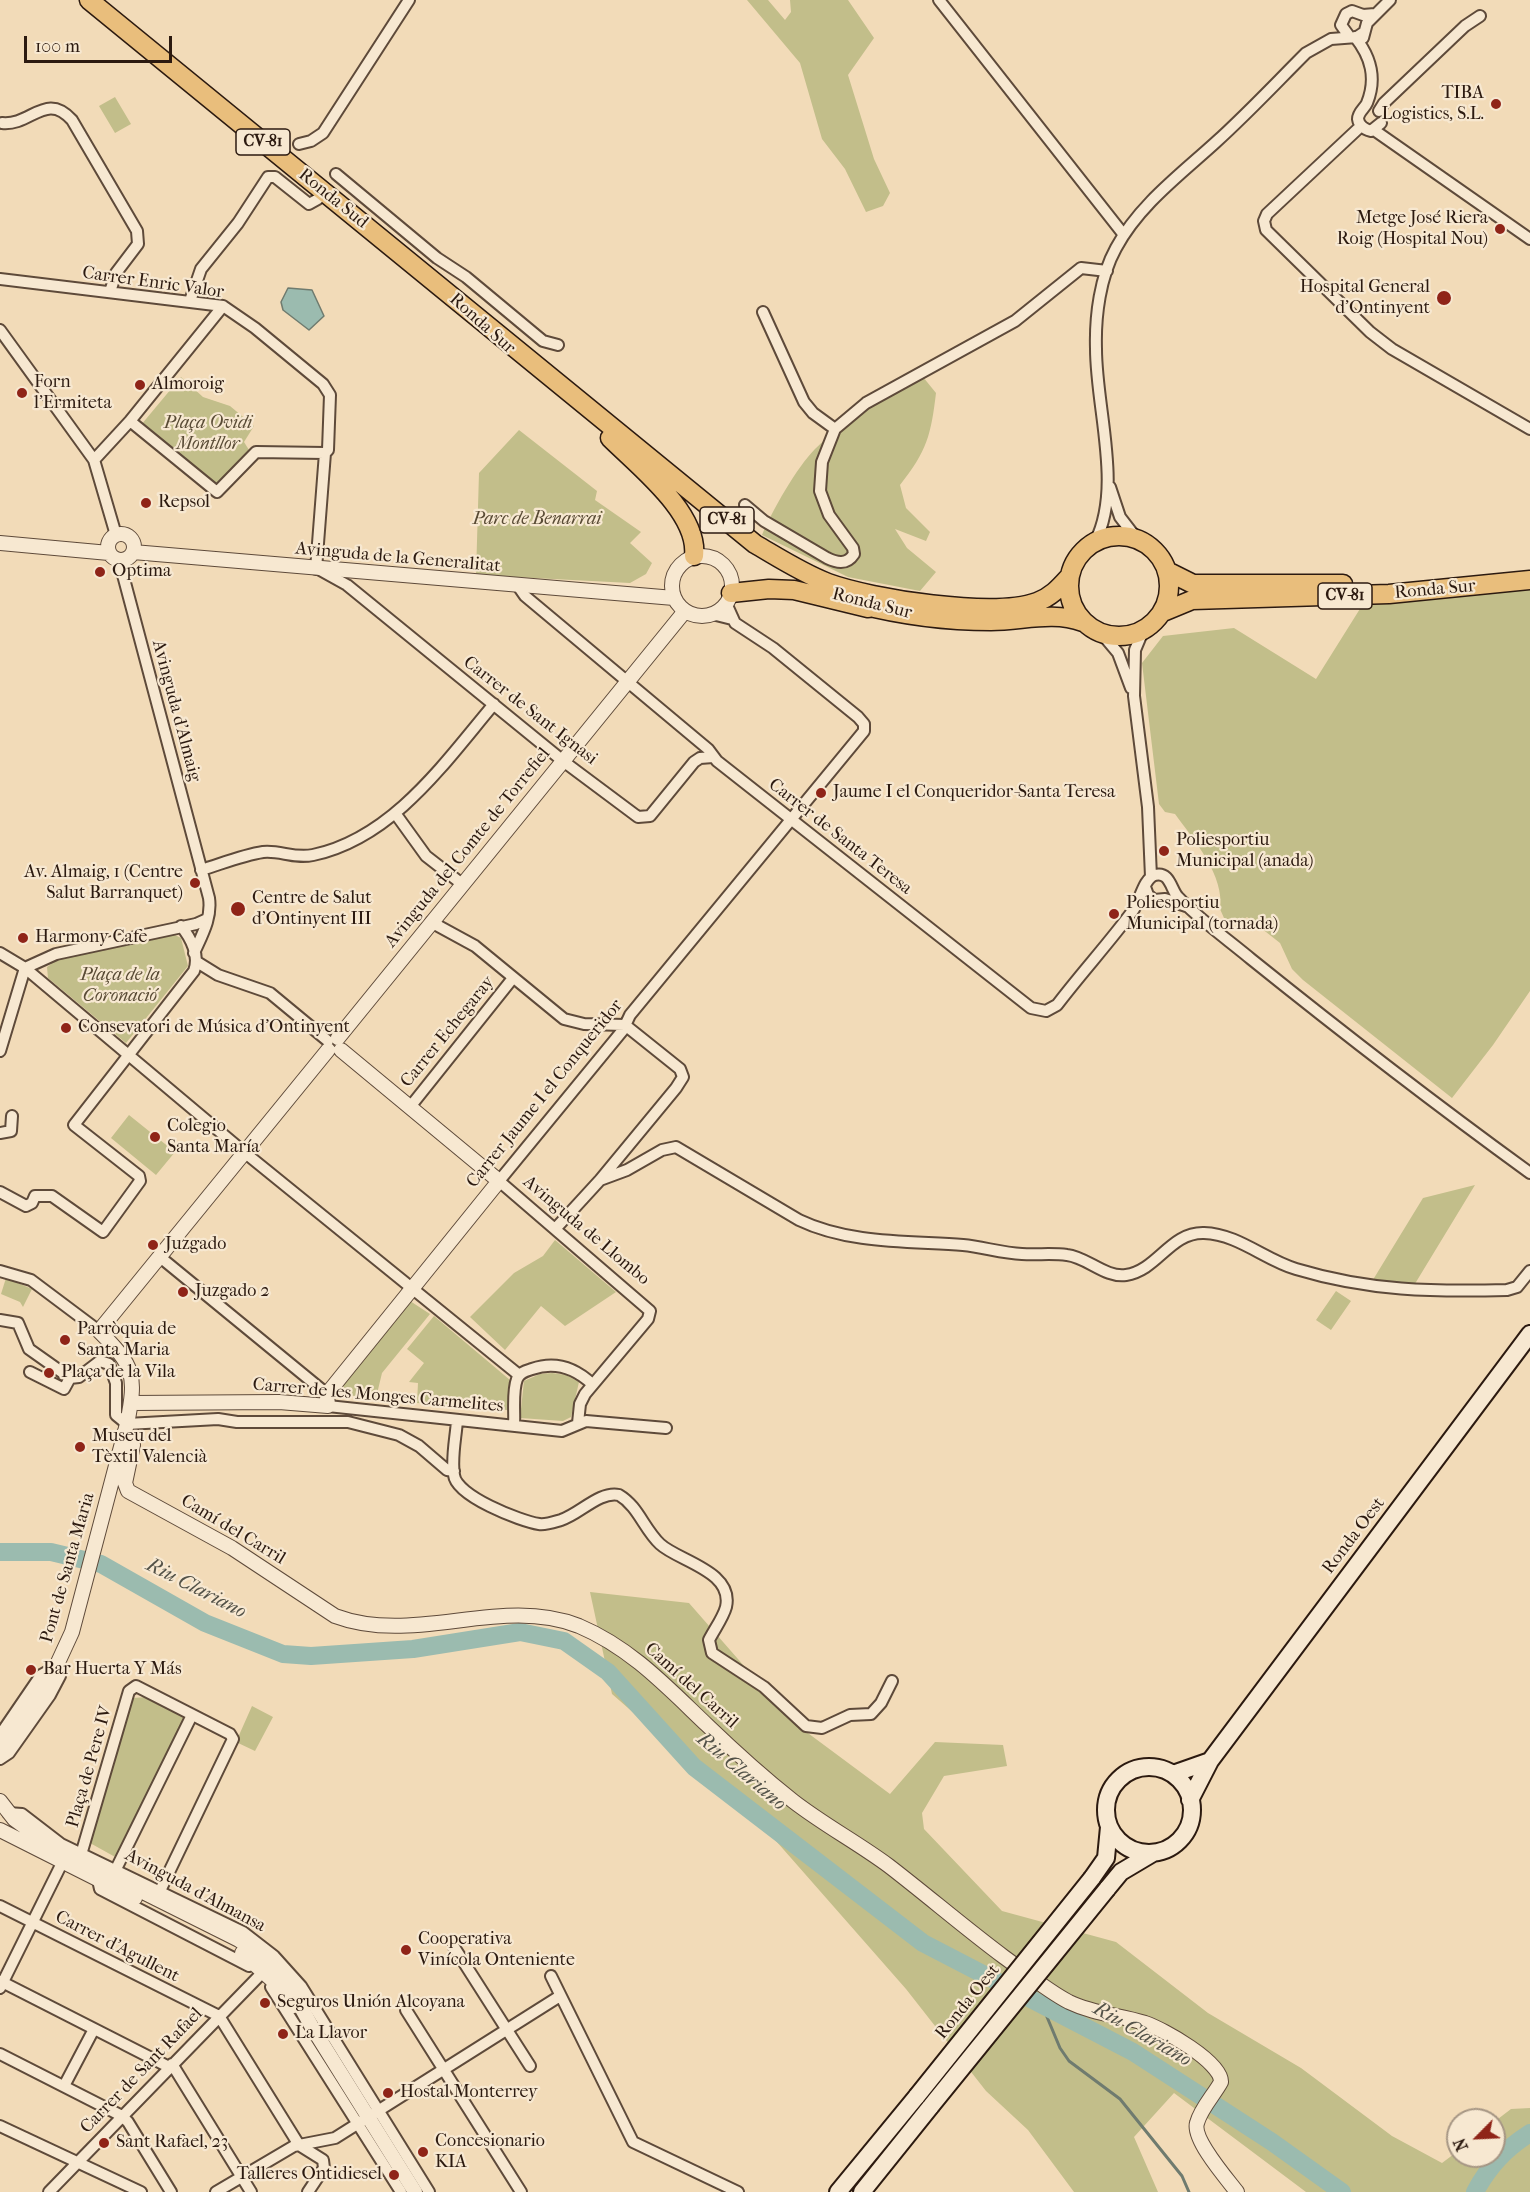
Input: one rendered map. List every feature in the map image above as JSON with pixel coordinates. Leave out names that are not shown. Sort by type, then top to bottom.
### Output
[{"type":"main road","name":"Ronda Sud","points":[[89,0],[437,284]]},
{"type":"main road","name":"Ronda Sur","points":[[437,284],[610,438],[755,556],[800,582],[832,596],[890,612],[978,621],[1062,615],[1083,622]]},
{"type":"main road","name":"Ronda Sur","points":[[437,284],[755,544],[806,573],[859,593],[895,600],[1003,608],[1031,604],[1045,599],[1069,577]]},
{"type":"main road","points":[[610,438],[679,511],[693,539],[694,556]]},
{"type":"main road","points":[[1095,542],[1123,536],[1137,539]]},
{"type":"main road","name":"CV-81","points":[[1137,539],[1156,552],[1167,571]]},
{"type":"main road","name":"CV-81","points":[[1069,577],[1078,556],[1095,542]]},
{"type":"main road","name":"Ronda Sur","points":[[1167,571],[1193,584],[1283,586],[1433,579],[1530,568]]},
{"type":"main road","points":[[1162,612],[1169,592],[1167,571]]},
{"type":"main road","points":[[1069,577],[1071,601],[1083,622]]},
{"type":"main road","name":"Ronda Sur","points":[[1162,612],[1192,600],[1389,594],[1530,580]]},
{"type":"main road","points":[[729,598],[770,589],[794,590],[839,603],[890,612]]},
{"type":"main road","name":"CV-81","points":[[1143,630],[1162,612]]},
{"type":"main road","name":"CV-81","points":[[1083,622],[1102,634]]},
{"type":"main road","points":[[1102,634],[1123,637],[1143,630]]},
{"type":"main road","name":"Ronda Oest","points":[[1190,1800],[1210,1761],[1530,1334]]},
{"type":"main road","points":[[1173,1774],[1210,1761]]},
{"type":"main road","points":[[1147,1767],[1173,1774],[1187,1790],[1190,1800],[1191,1814],[1188,1828],[1179,1840],[1167,1849],[1153,1853],[1140,1852],[1127,1847],[1116,1838],[1109,1827],[1106,1814],[1107,1800],[1112,1787],[1121,1776],[1133,1769],[1147,1767]]},
{"type":"main road","name":"Ronda Oest","points":[[838,2192],[1092,1878],[1106,1858],[1109,1827]]},
{"type":"main road","name":"Ronda Oest","points":[[862,2192],[1121,1872],[1153,1853]]},
{"type":"street","points":[[300,144],[311,141],[322,133],[409,0]]},
{"type":"street","points":[[939,0],[1124,235]]},
{"type":"street","points":[[1095,542],[1106,510],[1107,474],[1096,349],[1098,310],[1107,271],[1124,235],[1160,193],[1306,53],[1359,27],[1390,0]]},
{"type":"street","points":[[1378,127],[1367,130],[1361,126],[1359,114],[1374,106],[1465,26],[1480,16]]},
{"type":"street","points":[[1359,27],[1371,66],[1378,127],[1384,138],[1530,239]]},
{"type":"street","points":[[1,124],[15,123],[51,108],[63,111],[72,120],[137,231],[138,244],[116,273],[110,291]]},
{"type":"street","points":[[1361,126],[1267,214],[1264,221],[1266,231],[1370,332],[1392,349],[1530,429]]},
{"type":"street","points":[[336,174],[543,341],[558,345]]},
{"type":"street","points":[[190,301],[195,279],[201,268],[238,223],[268,177],[275,177],[309,204],[318,199]]},
{"type":"street","points":[[745,505],[764,521],[827,558],[842,563],[851,558],[853,548],[829,515],[820,490],[822,462],[835,429],[866,403],[1016,321],[1081,268],[1107,271]]},
{"type":"street","name":"Carrer Enric Valor","points":[[0,279],[223,306],[255,328],[327,388],[330,395],[328,450],[325,453]]},
{"type":"street","points":[[94,460],[130,421],[223,306]]},
{"type":"street","points":[[764,312],[804,402],[813,413],[835,429]]},
{"type":"street","points":[[1,333],[94,460],[116,535]]},
{"type":"street","points":[[130,421],[212,489],[220,491],[256,452],[325,453],[318,570]]},
{"type":"street","points":[[1107,474],[1116,510],[1137,539]]},
{"type":"street","points":[[0,543],[128,558],[133,552],[131,540],[124,535],[116,535]]},
{"type":"street","points":[[114,557],[108,545],[116,535]]},
{"type":"street","name":"Avinguda de la Generalitat","points":[[133,552],[318,570],[669,595]]},
{"type":"street","points":[[704,555],[723,564],[729,572],[732,620],[712,614],[685,616],[669,595],[675,571],[694,556],[704,555]]},
{"type":"street","name":"Avinguda d'Almaig","points":[[114,557],[201,870],[210,906],[207,919]]},
{"type":"street","name":"Carrer de Sant Ignasi","points":[[318,570],[347,585],[562,760],[638,817],[645,818],[694,762],[700,758],[713,757]]},
{"type":"street","name":"Carrer de Santa Teresa","points":[[518,586],[525,596],[708,749],[713,757],[1031,1008],[1041,1012],[1051,1010],[1057,1005],[1135,907],[1145,887],[1155,875]]},
{"type":"street","points":[[712,614],[729,598]]},
{"type":"street","name":"Avinguda del Comte de Torrefiel","points":[[99,1331],[334,1045],[562,760],[685,616]]},
{"type":"street","name":"Carrer Jaume I el Conqueridor","points":[[328,1400],[412,1288],[625,1025],[630,1015],[860,739],[864,731],[864,724],[773,648],[732,620]]},
{"type":"street","points":[[1143,630],[1135,650],[1134,696],[1152,848],[1149,868],[1155,875],[1168,878],[1163,896]]},
{"type":"street","points":[[1102,634],[1118,653],[1134,696]]},
{"type":"street","points":[[201,870],[262,852],[288,857],[317,854],[349,841],[395,813],[415,797],[494,704]]},
{"type":"street","points":[[395,813],[426,856],[462,884]]},
{"type":"street","points":[[1145,887],[1148,895],[1163,896],[1187,906],[1439,1107],[1530,1173]]},
{"type":"street","points":[[1135,907],[1163,896]]},
{"type":"street","points":[[0,1051],[25,968],[41,960],[207,919]]},
{"type":"street","points":[[0,1192],[26,1206],[32,1203],[35,1196],[52,1196],[103,1232],[140,1181],[139,1176],[74,1125],[192,974],[207,919]]},
{"type":"street","points":[[431,921],[439,928],[475,946],[569,1021],[625,1025],[674,1062],[682,1073],[681,1080],[600,1180],[555,1228]]},
{"type":"street","points":[[181,926],[189,937],[196,957],[218,975],[270,993],[334,1045]]},
{"type":"street","points":[[0,953],[25,968],[244,1152],[519,1375]]},
{"type":"street","points":[[41,960],[39,974],[46,986]]},
{"type":"street","name":"Carrer Echegaray","points":[[410,1107],[513,978]]},
{"type":"street","name":"Avinguda de Llombo","points":[[334,1045],[555,1228],[650,1311],[648,1319],[592,1384],[580,1404],[578,1423]]},
{"type":"street","points":[[0,1133],[11,1131],[12,1116]]},
{"type":"street","points":[[600,1180],[627,1170],[662,1150],[676,1147],[799,1220],[820,1229],[912,1244],[967,1246],[1021,1254],[1073,1255],[1120,1275],[1144,1268],[1177,1240],[1204,1233],[1239,1242],[1295,1269],[1378,1288],[1430,1292],[1507,1290],[1517,1287],[1530,1271]]},
{"type":"street","points":[[159,1257],[328,1400]]},
{"type":"street","points":[[4,1271],[31,1280],[46,1289],[99,1331]]},
{"type":"street","points":[[0,1320],[18,1323],[27,1346],[70,1378],[79,1377],[100,1361],[109,1364],[116,1383],[116,1415],[126,1429]]},
{"type":"street","name":"Pont de Santa Maria","points":[[1,1748],[59,1663],[72,1632],[118,1451],[126,1429],[131,1403],[132,1376],[129,1364],[99,1331]]},
{"type":"street","points":[[38,1355],[28,1374],[64,1389],[70,1378]]},
{"type":"street","points":[[592,1384],[576,1372],[555,1365],[537,1367],[519,1375],[516,1382],[514,1426],[562,1431],[586,1421],[666,1428]]},
{"type":"street","name":"Carrer de les Monges Carmelites","points":[[131,1403],[328,1400],[457,1420],[514,1426]]},
{"type":"street","name":"Carrer de les Monges Carmelites","points":[[126,1429],[218,1419],[237,1422],[348,1422],[399,1435],[419,1446],[447,1470],[454,1471]]},
{"type":"street","points":[[457,1420],[454,1471],[460,1486],[480,1501],[538,1524],[574,1515],[608,1494],[619,1495],[627,1500],[662,1546],[708,1570],[721,1587],[726,1605],[709,1640],[712,1653],[764,1687],[806,1726],[822,1728],[850,1715],[871,1714],[881,1704],[892,1681]]},
{"type":"street","name":"Camí del Carril","points":[[126,1429],[133,1445],[125,1483],[128,1491],[252,1559],[335,1616],[354,1621],[412,1625],[529,1614],[569,1623],[616,1646],[646,1667],[708,1726],[794,1801],[888,1865],[988,1946],[1065,2000],[1094,2012],[1146,2024],[1183,2044],[1217,2069],[1222,2078],[1196,2125],[1197,2135],[1237,2192]]},
{"type":"street","points":[[1,1748],[4,1722],[41,1675],[59,1663]]},
{"type":"street","name":"Plaça de Pere IV","points":[[80,1857],[129,1691],[136,1686],[192,1715]]},
{"type":"street","points":[[102,1882],[115,1884],[150,1901],[158,1895],[233,1739],[230,1734],[192,1715],[116,1869]]},
{"type":"street","name":"Avinguda d'Almansa","points":[[4,1807],[33,1835],[158,1895]]},
{"type":"street","name":"Avinguda d'Almansa","points":[[4,1807],[22,1814],[80,1857],[116,1869],[239,1940],[266,1949],[291,1974],[315,2023],[415,2192]]},
{"type":"street","name":"Avinguda d'Almansa","points":[[0,1830],[235,1948],[315,2023]]},
{"type":"street","points":[[63,1863],[1,1984],[170,2066],[251,2192]]},
{"type":"street","name":"Carrer d'Agullent","points":[[0,1906],[219,2016]]},
{"type":"street","points":[[251,1943],[263,1963],[262,1974]]},
{"type":"street","name":"Avinguda d'Almansa","points":[[251,1943],[287,1982],[315,2023]]},
{"type":"street","points":[[454,1947],[530,2066]]},
{"type":"street","name":"Avinguda d'Almansa","points":[[262,1974],[369,2117],[429,2192]]},
{"type":"street","name":"Carrer de Sant Rafael","points":[[50,2192],[170,2066],[262,1974]]},
{"type":"street","points":[[551,1976],[633,2142],[738,2192]]},
{"type":"street","points":[[216,2192],[299,2145],[328,2140],[369,2117],[560,1995]]},
{"type":"street","points":[[406,2010],[521,2192]]},
{"type":"street","points":[[219,2016],[299,2145],[321,2157],[325,2165],[308,2192]]},
{"type":"street","points":[[64,2086],[94,2029]]},
{"type":"street","points":[[0,2054],[122,2116],[171,2192]]},
{"type":"street","name":"Avinguda d'Almansa","points":[[369,2117],[401,2192]]},
{"type":"street","points":[[0,2126],[141,2192]]},
{"type":"green space","points":[[747,0],[768,0],[785,20],[791,12],[790,0],[848,0],[874,38],[848,75],[874,159],[890,193],[883,206],[866,212],[845,169],[822,139],[800,63]]},
{"type":"green space","points":[[115,97],[131,124],[115,133],[99,106]]},
{"type":"green space","name":"Plaça Ovidi Montllor","points":[[181,377],[203,397],[230,406],[254,426],[244,442],[249,450],[219,485],[213,485],[141,425]]},
{"type":"green space","points":[[923,377],[936,393],[930,432],[922,452],[900,485],[906,508],[930,532],[926,541],[895,529],[907,548],[936,572],[920,591],[848,577],[762,535],[786,490],[815,449],[853,419]]},
{"type":"green space","name":"Parc de Benarrai","points":[[519,430],[597,491],[595,500],[641,532],[630,543],[652,563],[646,574],[630,583],[476,575],[479,473]]},
{"type":"green space","points":[[1530,587],[1530,991],[1493,1045],[1452,1098],[1303,980],[1292,969],[1280,943],[1247,917],[1239,923],[1224,918],[1220,909],[1218,884],[1213,871],[1175,814],[1165,812],[1159,804],[1142,663],[1163,636],[1234,628],[1316,679],[1363,604]]},
{"type":"green space","name":"Plaça de la Coronació","points":[[175,935],[181,938],[188,966],[126,1043],[48,978],[47,967],[57,960]]},
{"type":"green space","points":[[129,1115],[175,1152],[156,1175],[111,1138]]},
{"type":"green space","points":[[1475,1185],[1413,1287],[1371,1283],[1423,1198]]},
{"type":"green space","points":[[555,1240],[616,1292],[565,1326],[541,1306],[505,1350],[470,1317],[514,1273],[543,1256]]},
{"type":"green space","points":[[6,1278],[32,1289],[23,1307],[20,1302],[1,1294]]},
{"type":"green space","points":[[1336,1291],[1351,1301],[1331,1330],[1316,1320]]},
{"type":"green space","points":[[410,1301],[430,1314],[382,1373],[376,1398],[345,1395],[343,1384]]},
{"type":"green space","points":[[434,1316],[510,1380],[507,1410],[417,1403],[418,1383],[409,1382],[424,1363],[407,1349]]},
{"type":"green space","points":[[540,1374],[566,1375],[579,1382],[571,1417],[563,1421],[520,1418],[524,1381]]},
{"type":"green space","points":[[590,1592],[689,1603],[793,1722],[890,1794],[935,1742],[1003,1745],[1007,1766],[944,1776],[922,1813],[924,1829],[1002,1911],[1116,1942],[1208,2013],[1301,2068],[1392,2136],[1442,2163],[1446,2160],[1446,2168],[1506,2168],[1506,2113],[1511,2109],[1530,2108],[1530,2192],[1306,2192],[1174,2093],[1134,2137],[1158,2192],[1074,2192],[1028,2130],[986,2091],[906,1989],[762,1825],[612,1694]]},
{"type":"green space","points":[[147,1697],[184,1717],[117,1858],[90,1843],[130,1703],[133,1698]]},
{"type":"green space","points":[[252,1706],[273,1717],[255,1751],[236,1742]]},
{"type":"shaded area","points":[[288,288],[312,290],[324,316],[309,330],[283,310],[281,302]]},
{"type":"waterway","name":"Riu Clariano","points":[[0,1552],[51,1552],[101,1564],[205,1623],[283,1654],[311,1656],[413,1649],[520,1632],[564,1641],[608,1672],[694,1767],[923,1943],[1133,2052],[1272,2142],[1342,2192]]},
{"type":"waterway","points":[[1042,2005],[1060,2048],[1069,2061],[1120,2099],[1182,2176],[1189,2192]]},
{"type":"waterway","name":"Riu Clariano","points":[[1475,2192],[1498,2159],[1530,2133]]},
{"type":"place","name":"TIBA Logistics, S.L.","points":[[1496,104]]},
{"type":"place","name":"Metge José Riera Roig (Hospital Nou)","points":[[1500,229]]},
{"type":"place","name":"Hospital General d'Ontinyent","points":[[1444,298]]},
{"type":"place","name":"Almoroig","points":[[140,385]]},
{"type":"place","name":"Forn l'Ermiteta","points":[[22,393]]},
{"type":"place","name":"Repsol","points":[[146,503]]},
{"type":"place","name":"Optima","points":[[100,572]]},
{"type":"place","name":"Jaume I el Conqueridor-Santa Teresa","points":[[821,793]]},
{"type":"place","name":"Poliesportiu Municipal (anada)","points":[[1164,851]]},
{"type":"place","name":"Av. Almaig, 1 (Centre Salut Barranquet)","points":[[195,883]]},
{"type":"place","name":"Centre de Salut d'Ontinyent III","points":[[238,909]]},
{"type":"place","name":"Poliesportiu Municipal (tornada)","points":[[1114,914]]},
{"type":"place","name":"Harmony Cafe","points":[[23,938]]},
{"type":"place","name":"Consevatori de Música d'Ontinyent","points":[[66,1028]]},
{"type":"place","name":"Colegio Santa María","points":[[155,1137]]},
{"type":"place","name":"Juzgado","points":[[153,1245]]},
{"type":"place","name":"Juzgado 2","points":[[183,1292]]},
{"type":"place","name":"Parròquia de Santa Maria","points":[[65,1340]]},
{"type":"place","name":"Plaça de la Vila","points":[[49,1373]]},
{"type":"place","name":"Museu del Tèxtil Valencià","points":[[80,1447]]},
{"type":"place","name":"Bar Huerta Y Más","points":[[31,1670]]},
{"type":"place","name":"Cooperativa Vinícola Onteniente","points":[[406,1950]]},
{"type":"place","name":"Seguros Unión Alcoyana","points":[[265,2003]]},
{"type":"place","name":"La Llavor","points":[[283,2034]]},
{"type":"place","name":"Hostal Monterrey","points":[[388,2093]]},
{"type":"place","name":"Sant Rafael, 23","points":[[104,2143]]},
{"type":"place","name":"Concesionario KIA","points":[[423,2152]]},
{"type":"place","name":"Talleres Ontidiesel","points":[[394,2175]]}]
